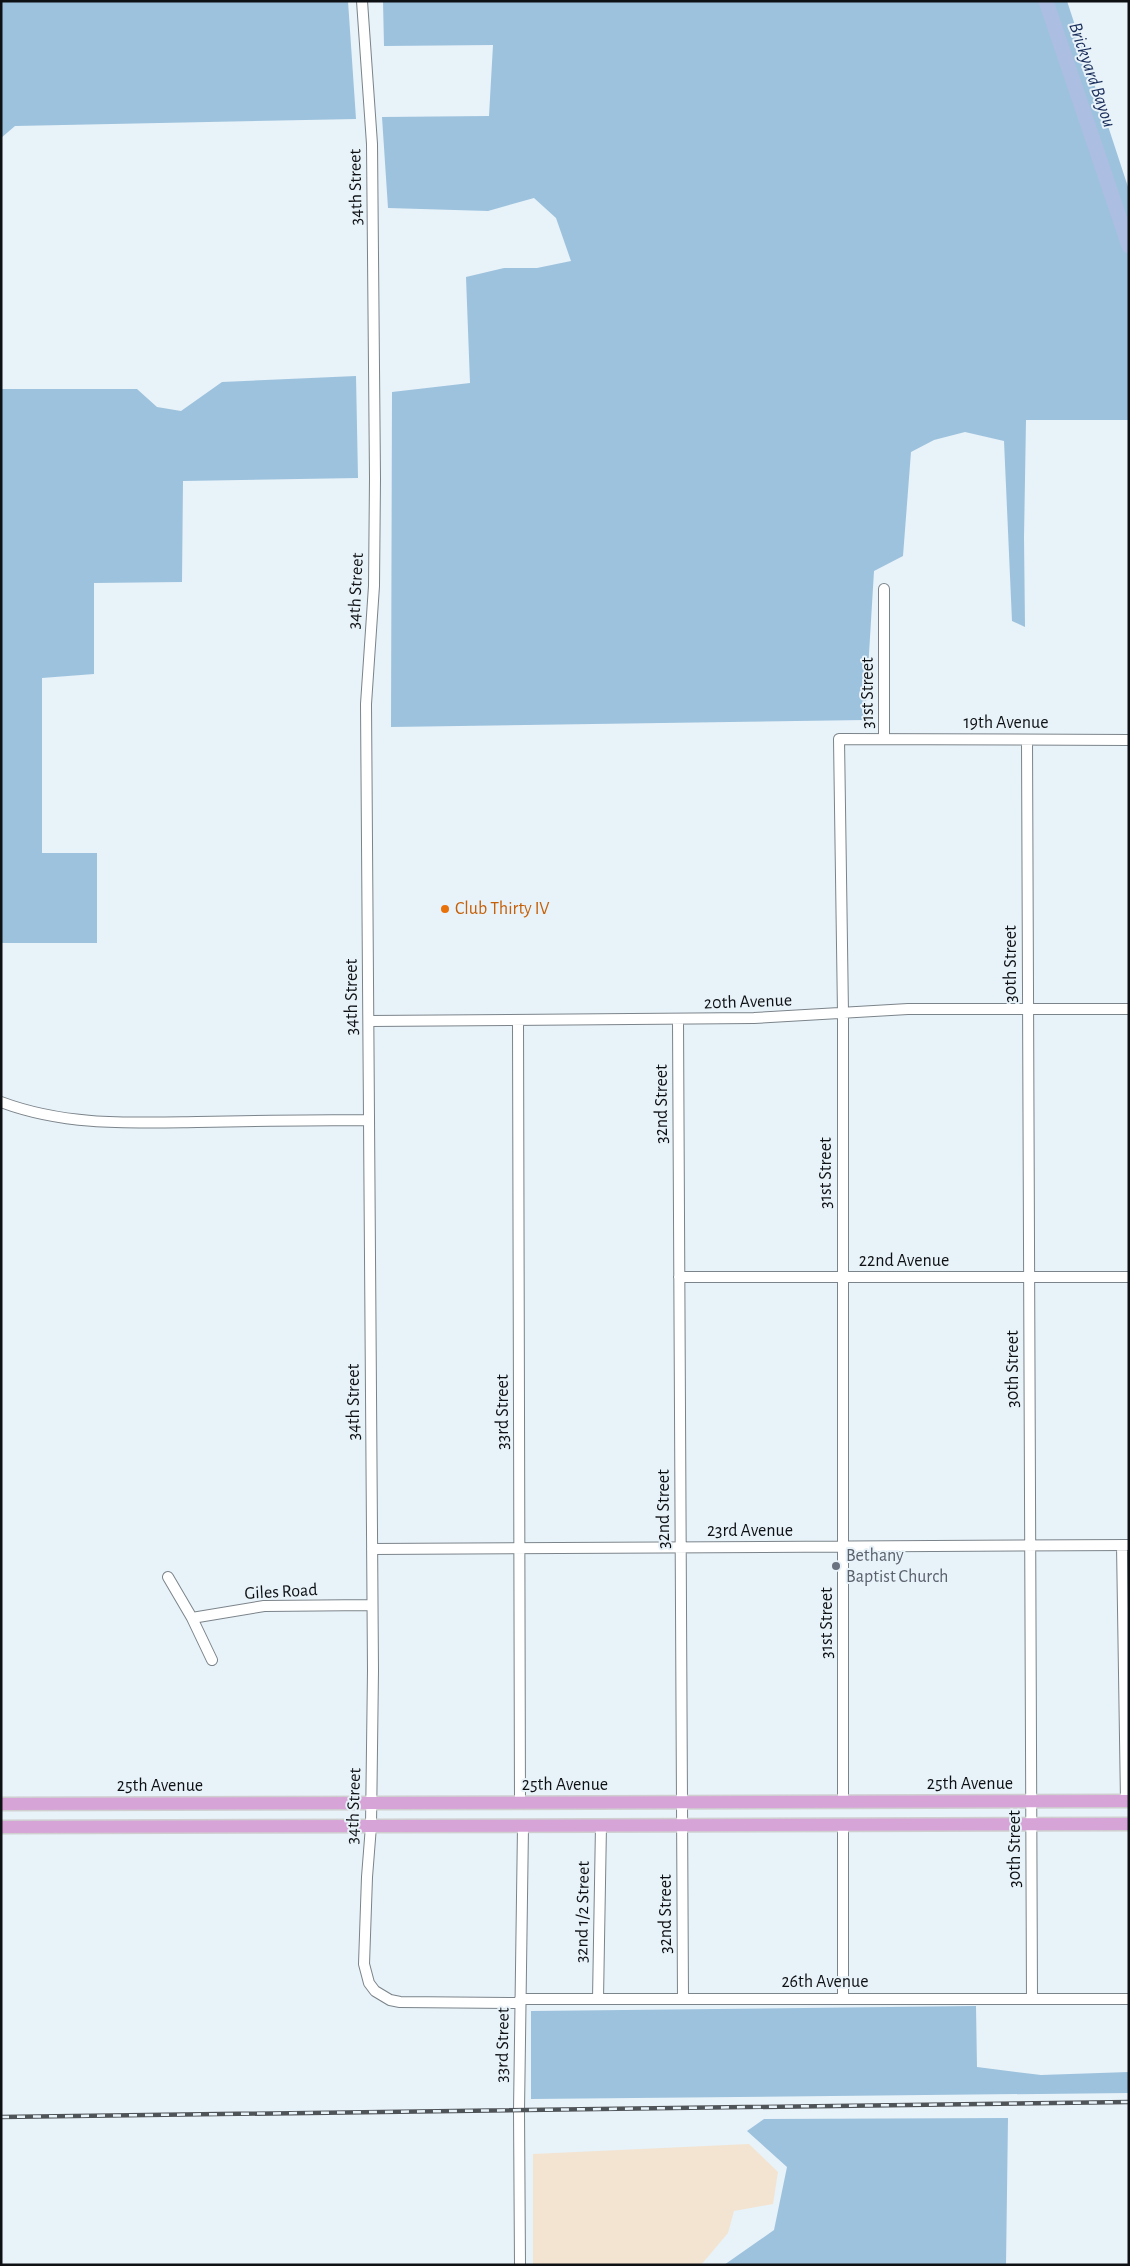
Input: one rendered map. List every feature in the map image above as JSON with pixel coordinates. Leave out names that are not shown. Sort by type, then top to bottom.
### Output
[{"type":"main road","name":"25th Avenue","points":[[1,1804],[1127,1801]]},
{"type":"main road","points":[[1,1827],[1129,1824]]},
{"type":"street","name":"34th Street","points":[[362,1],[372,144],[375,478],[374,586],[366,704],[372,1605],[371,1826],[364,1964],[369,1983],[374,1991]]},
{"type":"street","name":"31st Street","points":[[843,1802],[843,1013],[839,739],[884,739],[884,589]]},
{"type":"street","name":"19th Avenue","points":[[884,739],[1129,740]]},
{"type":"street","name":"30th Street","points":[[1027,740],[1032,1999]]},
{"type":"street","name":"20th Avenue","points":[[368,1021],[678,1020],[803,1016],[908,1009],[1129,1009]]},
{"type":"street","name":"32nd Street","points":[[678,1020],[683,1999]]},
{"type":"street","name":"33rd Street","points":[[518,1022],[520,1803]]},
{"type":"street","points":[[1,1102],[51,1117],[109,1123],[368,1120]]},
{"type":"street","name":"22nd Avenue","points":[[679,1277],[1129,1277]]},
{"type":"street","points":[[1126,1545],[1127,1801]]},
{"type":"street","name":"23rd Avenue","points":[[372,1549],[1126,1545]]},
{"type":"street","points":[[168,1577],[192,1618],[212,1660]]},
{"type":"street","name":"Giles Road","points":[[192,1618],[264,1606],[372,1605]]},
{"type":"street","name":"32nd 1/2 Street","points":[[598,1999],[601,1825]]},
{"type":"street","points":[[843,1825],[843,1999]]},
{"type":"street","name":"33rd Street","points":[[520,2265],[520,2001],[523,1826]]},
{"type":"street","name":"26th Avenue","points":[[374,1991],[390,2000],[400,2002],[598,1999],[1129,1999]]},
{"type":"shaded area","points":[[1,1],[348,1],[356,119],[15,126],[1,138]]},
{"type":"shaded area","points":[[383,1],[1067,1],[1129,190],[1129,420],[1026,420],[1025,627],[1012,621],[1004,441],[965,432],[934,440],[911,452],[903,556],[874,571],[865,720],[391,727],[392,392],[470,383],[466,277],[504,268],[537,268],[571,261],[556,218],[534,198],[488,211],[388,208],[382,117],[489,116],[493,45],[384,46]]},
{"type":"shaded area","points":[[356,376],[358,478],[183,481],[182,582],[94,583],[94,674],[42,678],[42,853],[97,853],[97,943],[1,943],[1,389],[137,389],[157,407],[181,411],[222,382]]},
{"type":"shaded area","points":[[976,2006],[977,2067],[1041,2075],[1129,2072],[1129,2093],[531,2099],[531,2011]]},
{"type":"shaded area","points":[[1008,2118],[1006,2265],[724,2265],[774,2230],[787,2167],[747,2131],[764,2119]]},
{"type":"shaded area","points":[[749,2144],[778,2172],[773,2204],[734,2211],[728,2233],[701,2265],[533,2265],[533,2154]]},
{"type":"waterway","name":"Brickyard Bayou","points":[[1046,1],[1129,246]]},
{"type":"railway","points":[[1,2117],[1129,2102]]},
{"type":"place","name":"Club Thirty IV","points":[[445,909]]},
{"type":"place","name":"Bethany Baptist Church","points":[[836,1566]]}]
